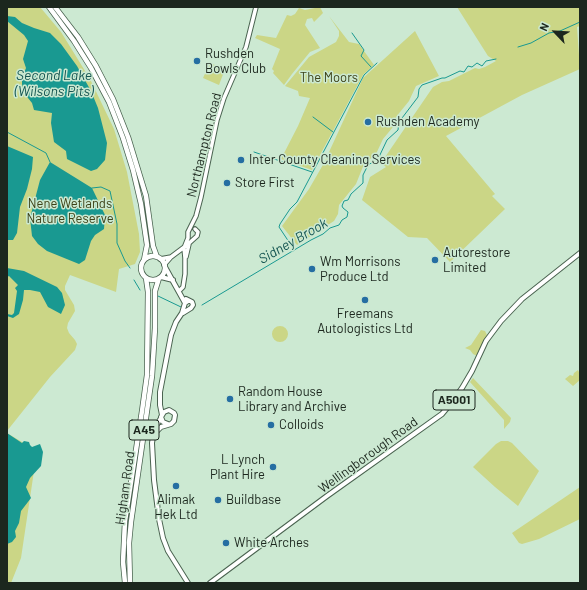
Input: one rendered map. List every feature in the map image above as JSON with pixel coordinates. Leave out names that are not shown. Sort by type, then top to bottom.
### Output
[{"type":"highway","points":[[49,7],[74,41],[91,68],[109,102],[123,138],[137,187],[143,217],[147,245],[141,268],[142,274],[146,278],[153,280],[160,278],[164,272],[164,266],[153,246],[146,196],[128,137],[113,99],[96,66],[78,37],[55,7]]},
{"type":"highway","points":[[144,260],[152,256],[159,258]]},
{"type":"highway","name":"Higham Road","points":[[124,583],[123,562],[125,521],[147,375],[148,292],[146,278]]},
{"type":"highway","name":"Higham Road","points":[[130,583],[129,543],[131,522],[152,376],[155,328],[155,291],[160,278]]},
{"type":"main road","name":"Northampton Road","points":[[190,229],[195,220],[202,195],[221,106],[246,47],[256,7]]},
{"type":"main road","name":"Northampton Road","points":[[195,220],[195,229]]},
{"type":"main road","points":[[168,424],[163,422],[160,405],[160,392],[171,335],[176,322],[187,304],[164,266],[171,257],[184,248],[190,243],[198,233],[195,229],[190,229],[184,248],[186,258]]},
{"type":"main road","points":[[189,235],[194,238]]},
{"type":"main road","points":[[180,293],[184,281],[186,258],[190,243]]},
{"type":"main road","name":"Wellingborough Road","points":[[210,583],[442,414],[462,388],[486,341],[501,321],[522,299],[580,253]]},
{"type":"main road","points":[[159,258],[171,257]]},
{"type":"main road","points":[[160,278],[173,280]]},
{"type":"main road","points":[[154,434],[161,427],[173,423],[176,418],[174,412],[169,410],[160,401]]},
{"type":"main road","points":[[169,410],[164,412],[156,427],[152,444],[156,498],[160,526],[168,551],[188,582]]},
{"type":"green space","name":"Nene Wetlands Nature Reserve","points":[[7,7],[40,7],[61,32],[90,79],[114,129],[127,172],[139,234],[140,252],[135,264],[119,269],[116,292],[70,275],[65,286],[65,290],[74,305],[75,311],[68,323],[67,328],[77,344],[75,350],[50,377],[7,431]]},
{"type":"green space","points":[[320,7],[323,13],[314,22],[312,18],[307,19],[305,25],[320,48],[310,52],[284,85],[273,73],[274,71],[272,69],[280,49],[255,38],[257,35],[276,38],[287,15],[291,16],[295,14],[299,8],[305,10]]},
{"type":"green space","points":[[457,7],[580,7],[580,26],[577,27],[580,69],[522,95],[446,136],[495,194],[492,196],[505,209],[450,262],[427,238],[408,237],[362,200],[370,177],[386,167],[381,163],[433,87],[475,68],[479,69],[485,67],[496,61],[488,56]]},
{"type":"green space","name":"The Moors","points":[[329,16],[349,42],[359,44],[374,65],[363,75],[312,170],[281,159],[310,98],[299,96],[298,91],[285,86],[309,57],[336,42],[339,36],[339,31]]},
{"type":"green space","name":"Rushden Academy","points":[[415,31],[439,76],[416,86],[409,101],[396,117],[393,127],[383,139],[376,154],[364,164],[356,184],[339,205],[338,214],[334,221],[297,245],[282,226],[309,189],[324,163],[363,78]]},
{"type":"green space","points":[[210,63],[225,69],[219,85],[203,78]]},
{"type":"green space","points":[[277,326],[283,326],[288,331],[286,340],[283,342],[277,342],[272,337],[272,331]]},
{"type":"green space","points":[[481,330],[485,331],[487,335],[477,356],[465,348],[471,345]]},
{"type":"green space","points":[[578,370],[580,380],[573,386],[565,379],[570,375],[573,376]]},
{"type":"green space","points":[[473,378],[511,418],[510,422],[504,429],[504,420],[470,382]]},
{"type":"green space","points":[[7,433],[37,451],[21,558],[11,583],[7,583]]},
{"type":"green space","points":[[501,441],[508,441],[512,443],[539,471],[518,506],[473,467],[496,444]]},
{"type":"green space","points":[[580,487],[580,519],[539,539],[522,544],[519,543],[512,533]]},
{"type":"water","name":"Second Lake (Wilsons Pits)","points":[[7,16],[15,17],[22,23],[50,33],[61,44],[77,66],[91,91],[98,108],[107,143],[105,160],[97,169],[91,171],[67,159],[66,151],[54,142],[51,123],[52,113],[34,110],[32,103],[24,93],[22,78],[26,68],[23,59],[28,41],[24,35],[7,21]]},
{"type":"water","points":[[7,146],[33,157],[32,169],[27,189],[20,207],[17,233],[13,240],[7,240]]},
{"type":"water","points":[[50,162],[92,188],[105,215],[104,229],[95,235],[91,241],[85,260],[79,264],[47,251],[38,244],[32,236],[30,218],[40,180]]},
{"type":"water","points":[[7,268],[24,271],[57,287],[62,293],[65,305],[61,314],[48,307],[40,292],[24,290],[19,314],[13,318],[7,316],[7,314],[12,315],[14,313],[17,291],[15,288],[18,285],[9,276],[7,277]]},
{"type":"water","points":[[7,433],[22,443],[24,441],[29,442],[32,447],[40,444],[43,452],[41,466],[30,478],[26,487],[31,498],[21,511],[19,523],[15,531],[16,537],[12,542],[7,544]]},
{"type":"waterway","name":"Sidney Brook","points":[[518,47],[531,43],[549,33],[560,31],[580,22]]},
{"type":"waterway","points":[[352,33],[364,50],[361,56],[371,67]]},
{"type":"waterway","name":"Sidney Brook","points":[[202,305],[323,234],[330,228],[339,225],[342,220],[347,217],[348,212],[342,206],[344,201],[348,200],[351,194],[363,183],[363,175],[368,165],[378,159],[387,140],[398,130],[399,122],[418,97],[419,89],[422,85],[445,78],[460,71],[464,72],[468,66],[472,67],[477,63],[482,66],[486,61],[496,59]]},
{"type":"waterway","points":[[293,251],[293,248],[279,227],[280,224],[290,209],[297,202],[364,75],[377,63]]},
{"type":"waterway","points":[[313,117],[333,132]]},
{"type":"waterway","points":[[7,132],[46,153],[50,162]]},
{"type":"waterway","points":[[254,152],[312,172]]},
{"type":"waterway","points":[[92,188],[101,187],[110,191],[117,224],[117,243],[125,261],[130,268]]},
{"type":"waterway","points":[[134,280],[140,290]]},
{"type":"waterway","points":[[158,296],[181,307]]},
{"type":"place","name":"Rushden Bowls Club","points":[[197,61]]},
{"type":"place","name":"Rushden Academy","points":[[368,122]]},
{"type":"place","name":"Inter County Cleaning Services","points":[[241,160]]},
{"type":"place","name":"Store First","points":[[227,183]]},
{"type":"place","name":"Autorestore Limited","points":[[435,260]]},
{"type":"place","name":"Wm Morrisons Produce Ltd","points":[[312,269]]},
{"type":"place","name":"Freemans Autologistics Ltd","points":[[365,300]]},
{"type":"place","name":"Random House Library and Archive","points":[[230,399]]},
{"type":"place","name":"Colloids","points":[[271,425]]},
{"type":"place","name":"L Lynch Plant Hire","points":[[273,467]]},
{"type":"place","name":"Alimak Hek Ltd","points":[[176,486]]},
{"type":"place","name":"Buildbase","points":[[218,500]]},
{"type":"place","name":"White Arches","points":[[226,543]]}]
